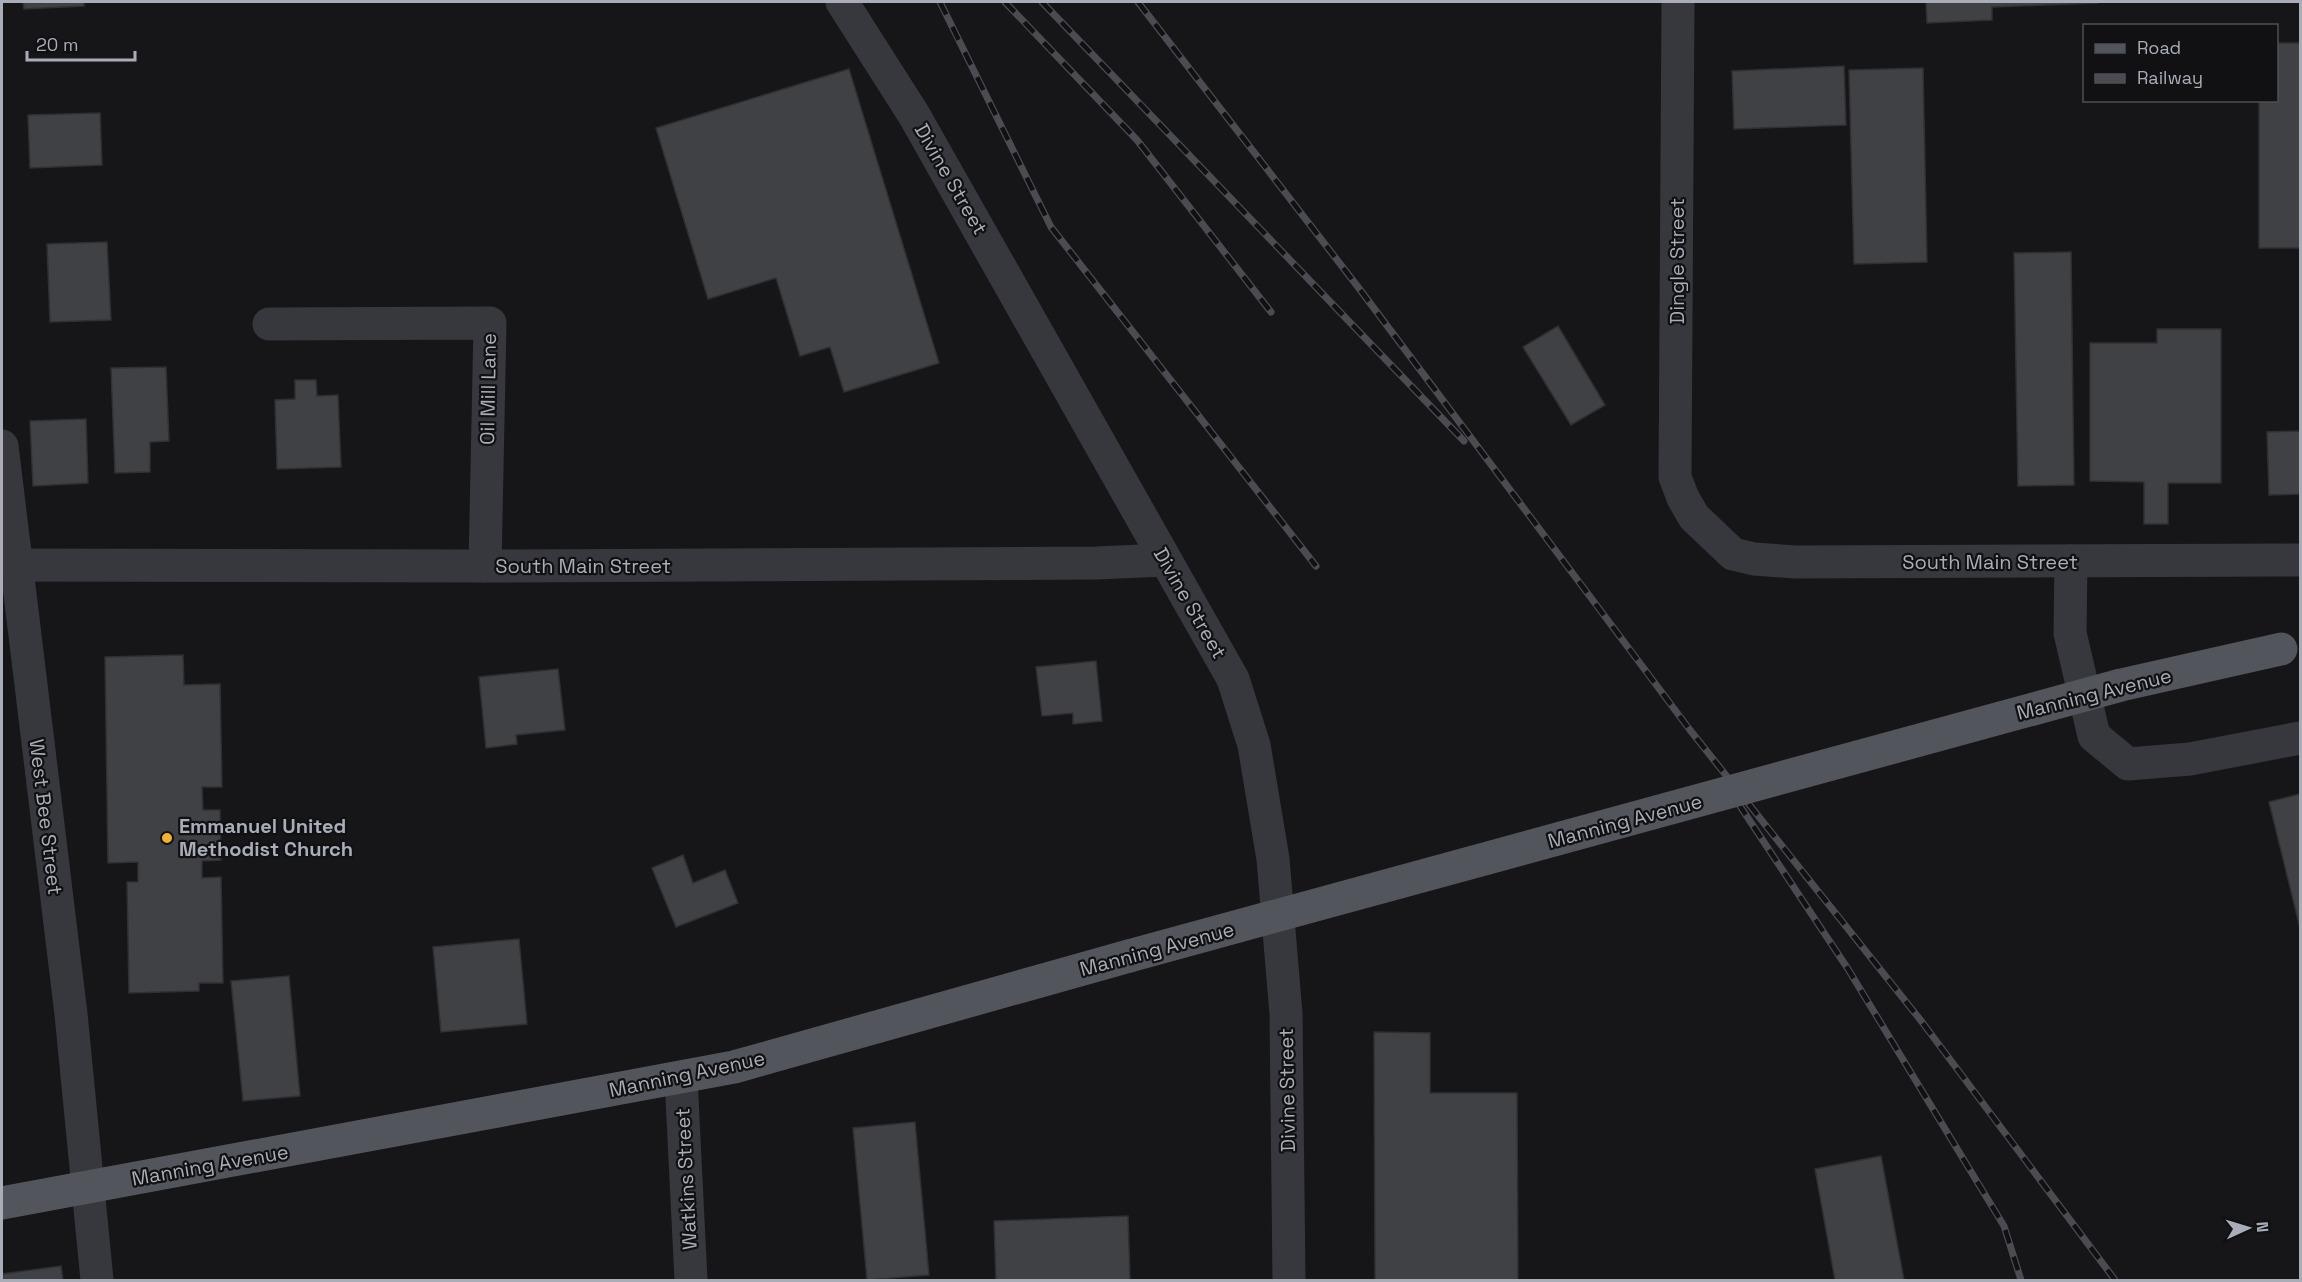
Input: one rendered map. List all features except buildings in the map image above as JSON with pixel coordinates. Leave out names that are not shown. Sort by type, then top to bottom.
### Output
[{"type":"main road","name":"Manning Avenue","points":[[2,1203],[734,1067],[1129,956],[2121,685],[2291,648]]},
{"type":"street","name":"Divine Street","points":[[842,2],[914,115],[1233,679],[1254,745],[1273,859],[1286,1014],[1289,1281]]},
{"type":"street","name":"Dingle Street","points":[[1678,2],[1675,477],[1694,517]]},
{"type":"street","name":"Oil Mill Lane","points":[[269,324],[490,323],[485,566]]},
{"type":"street","name":"West Bee Street","points":[[2,446],[8,565],[71,1014],[97,1281]]},
{"type":"street","name":"South Main Street","points":[[1694,517],[1733,554],[1754,559],[1795,562],[2301,560]]},
{"type":"street","name":"South Main Street","points":[[8,565],[485,566],[1096,563],[1165,560]]},
{"type":"street","points":[[2071,561],[2070,633],[2094,736],[2128,764],[2190,759],[2297,738]]},
{"type":"street","name":"Watkins Street","points":[[681,1078],[691,1281]]},
{"type":"railway","points":[[940,2],[1051,227],[1316,566]]},
{"type":"railway","points":[[1005,2],[1137,140],[1271,312]]},
{"type":"railway","points":[[1042,2],[1464,441]]},
{"type":"railway","points":[[1138,2],[1358,287],[1690,730],[1922,1022],[2115,1280]]},
{"type":"railway","points":[[1738,803],[1848,969],[2004,1226],[2021,1280]]},
{"type":"place","name":"Emmanuel United Methodist Church","points":[[167,838]]}]
